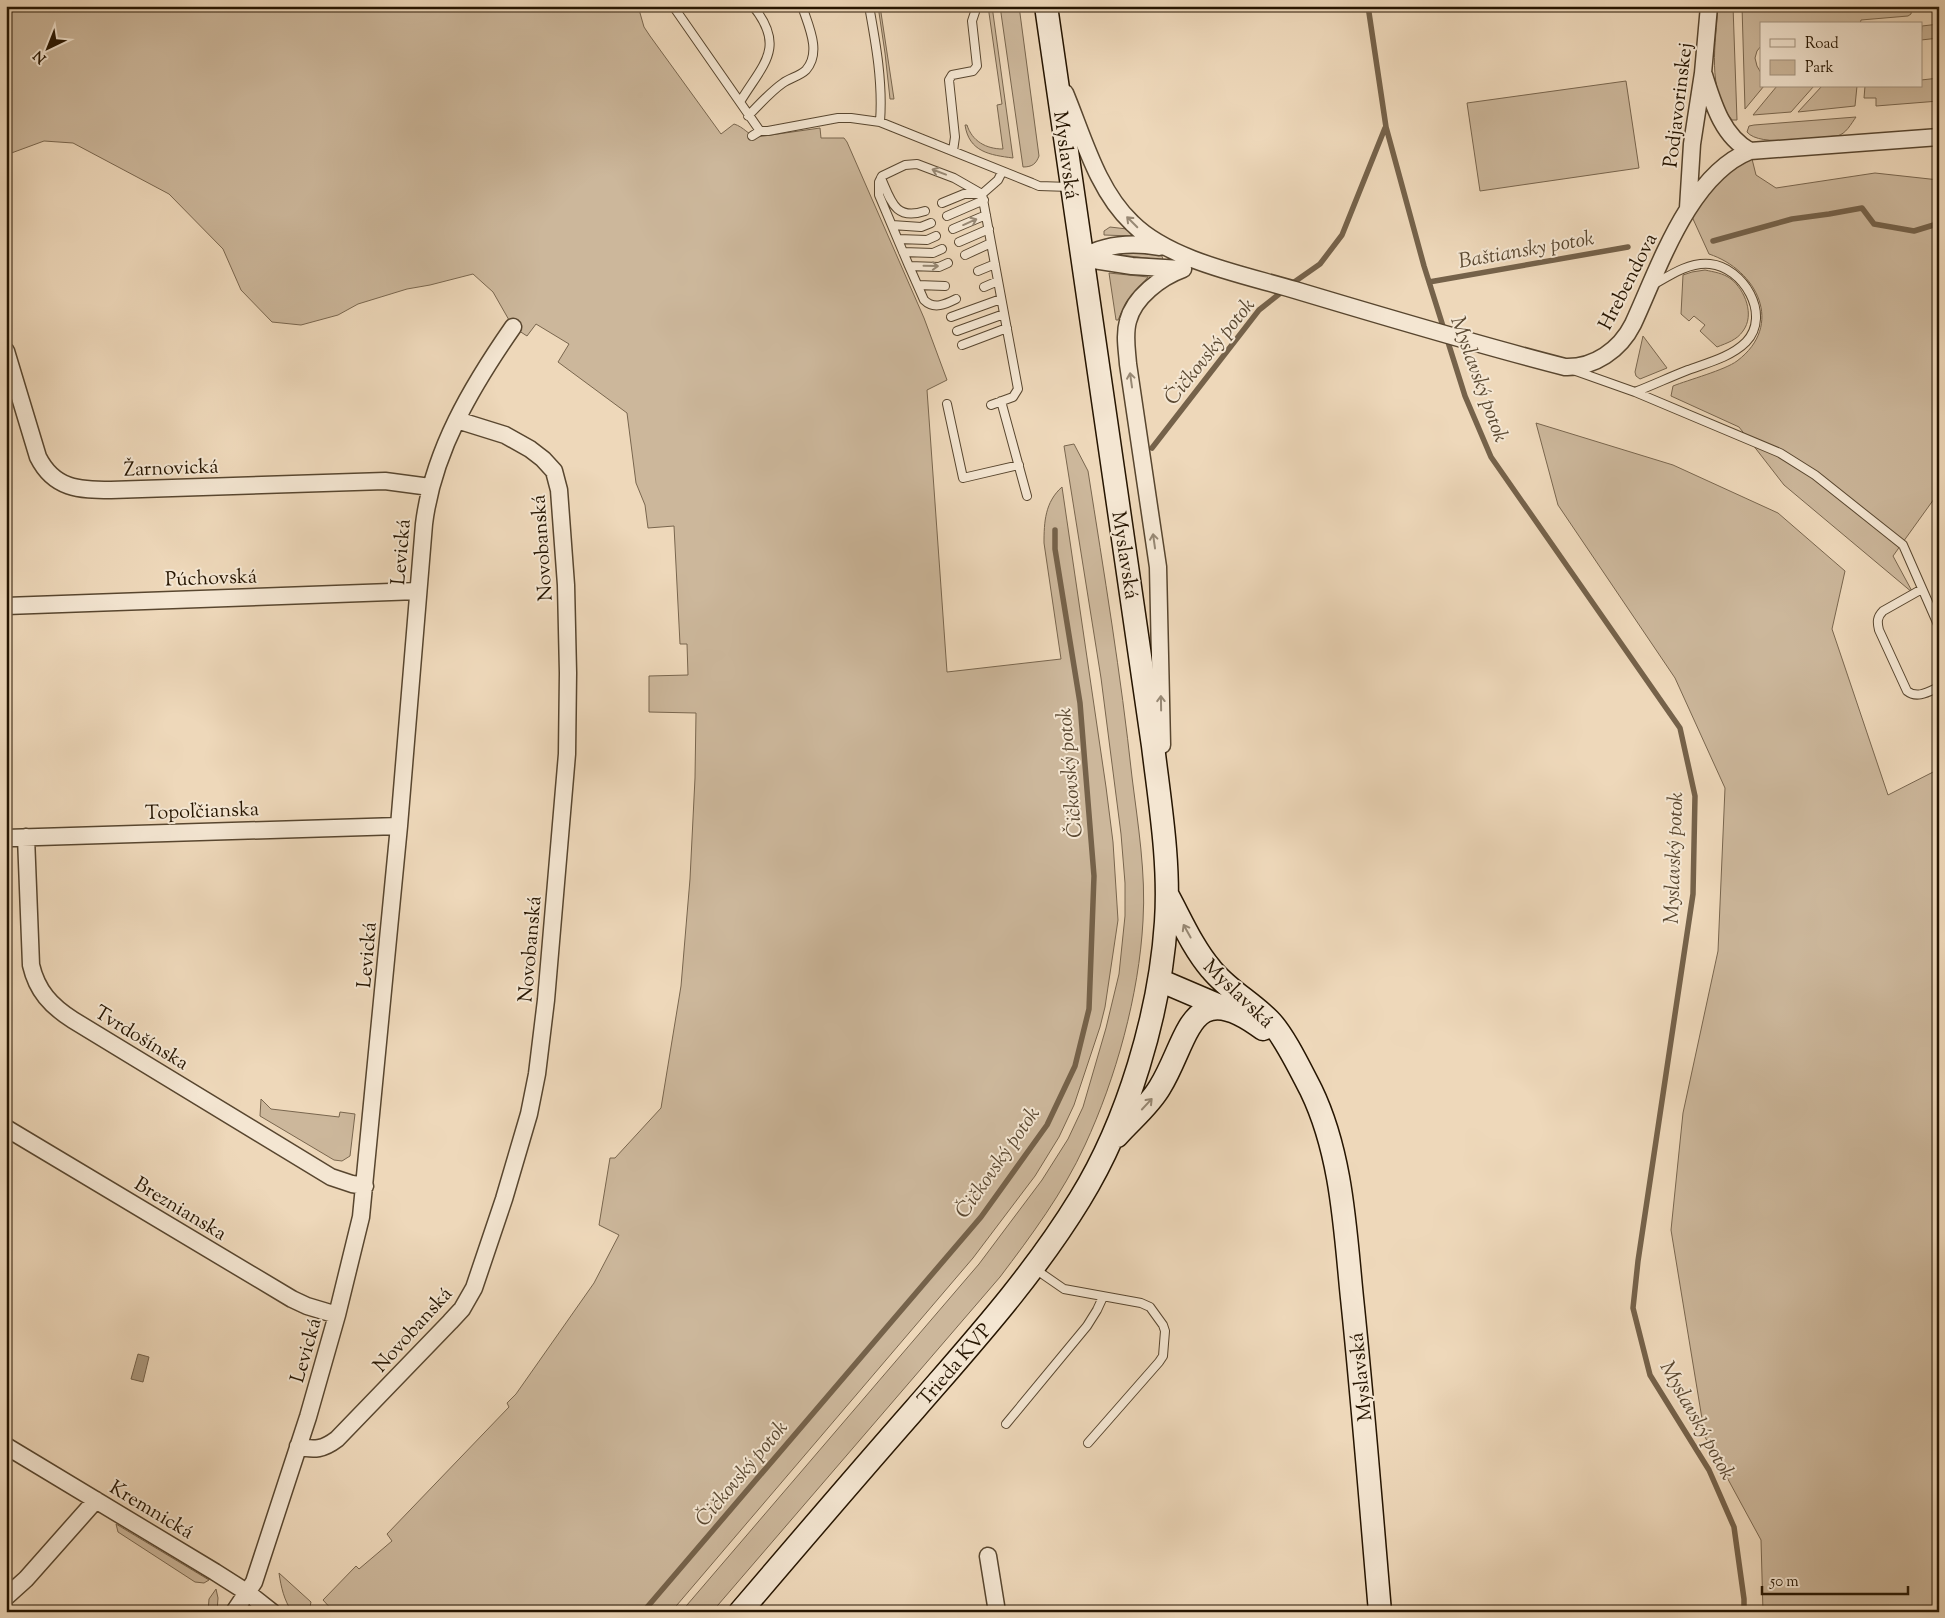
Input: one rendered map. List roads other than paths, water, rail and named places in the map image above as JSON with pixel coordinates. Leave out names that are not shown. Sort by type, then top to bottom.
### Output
[{"type":"street","name":"Myslavská","points":[[1046,6],[1081,258],[1144,675],[1164,840],[1167,895],[1210,969],[1270,1021],[1282,1037],[1311,1090],[1332,1148],[1346,1237],[1380,1612]]},
{"type":"street","name":"Podjavorinskej","points":[[1688,208],[1692,144],[1703,73],[1709,6]]},
{"type":"street","points":[[1056,71],[1101,179],[1119,209],[1148,238],[1171,250]]},
{"type":"street","points":[[1703,73],[1718,116],[1730,134],[1750,151]]},
{"type":"street","name":"Hrebendova","points":[[1171,250],[1213,266],[1425,329],[1565,367],[1586,364],[1604,356],[1618,346],[1629,331],[1688,208],[1719,170],[1730,161],[1750,151],[1939,137]]},
{"type":"street","points":[[1081,258],[1098,249],[1127,244],[1171,250]]},
{"type":"street","points":[[1081,258],[1132,266],[1183,269],[1213,266]]},
{"type":"street","points":[[1164,840],[1158,567],[1128,364],[1126,337],[1128,320],[1138,302],[1159,282],[1183,269]]},
{"type":"street","name":"Levická","points":[[234,1612],[248,1593],[257,1572],[298,1446],[337,1315],[357,1237],[365,1186],[399,826],[424,524],[430,487],[457,420],[472,389],[513,327]]},
{"type":"street","name":"Žarnovická","points":[[6,351],[11,388],[38,457],[43,466],[60,482],[81,489],[121,490],[385,481],[430,487]]},
{"type":"street","name":"Novobanská","points":[[298,1446],[316,1450],[337,1439],[450,1322],[469,1298],[480,1274],[520,1149],[537,1074],[546,1000],[567,754],[568,673],[561,506],[554,471],[543,459],[530,449],[505,435],[457,420]]},
{"type":"street","name":"Púchovská","points":[[6,606],[418,591]]},
{"type":"street","name":"Topoľčianska","points":[[6,838],[399,826]]},
{"type":"street","name":"Tvrdošínska","points":[[26,837],[31,965],[37,985],[46,998],[73,1020],[331,1177],[365,1186]]},
{"type":"street","name":"Trieda KVP","points":[[740,1612],[1004,1304],[1034,1267],[1081,1198],[1104,1154],[1130,1090],[1147,1034],[1159,980],[1167,895]]},
{"type":"street","points":[[1159,980],[1228,1010]]},
{"type":"street","name":"Myslavská","points":[[1104,1154],[1120,1132],[1156,1094],[1191,1023],[1209,1011],[1228,1010],[1244,1016],[1283,1047],[1295,1062]]},
{"type":"street","name":"Breznianska","points":[[6,1128],[292,1299],[307,1306],[337,1315]]},
{"type":"street","name":"Kremnická","points":[[6,1446],[248,1593],[272,1612]]},
{"type":"street","points":[[6,1597],[26,1579],[96,1500]]},
{"type":"street","points":[[988,1556],[997,1612]]},
{"type":"lane","points":[[673,6],[760,131]]},
{"type":"lane","points":[[740,102],[767,60],[770,48],[765,27],[753,6]]},
{"type":"lane","points":[[748,116],[770,93],[783,83],[805,71],[810,64],[813,56],[812,39],[802,6]]},
{"type":"lane","points":[[869,6],[877,53],[882,104],[880,122]]},
{"type":"lane","points":[[953,151],[955,137],[949,82],[952,75],[973,71],[977,66],[972,21],[977,6]]},
{"type":"lane","points":[[752,136],[760,131],[838,118],[880,122],[1040,186],[1072,187]]},
{"type":"lane","points":[[956,299],[942,305],[930,305],[924,300],[879,195],[878,187],[881,178],[905,164],[917,164],[954,178],[983,197],[1018,391],[1014,396],[990,404]]},
{"type":"lane","points":[[947,216],[983,197],[1002,172]]},
{"type":"lane","points":[[881,178],[893,204],[898,210],[908,214],[925,211]]},
{"type":"lane","points":[[942,203],[964,194],[983,197]]},
{"type":"lane","points":[[953,230],[986,215]]},
{"type":"lane","points":[[892,225],[921,227],[931,223]]},
{"type":"lane","points":[[959,242],[989,229]]},
{"type":"lane","points":[[898,239],[927,240],[936,236]]},
{"type":"lane","points":[[964,255],[991,243]]},
{"type":"lane","points":[[904,252],[933,254],[942,249]]},
{"type":"lane","points":[[910,266],[939,267],[948,263]]},
{"type":"lane","points":[[978,272],[995,264]]},
{"type":"lane","points":[[1635,392],[1731,354],[1748,340],[1755,322],[1754,304],[1750,293],[1735,275],[1720,266],[1703,264],[1677,270],[1651,286]]},
{"type":"lane","points":[[984,287],[998,282]]},
{"type":"lane","points":[[918,285],[945,286]]},
{"type":"lane","points":[[951,317],[1002,299]]},
{"type":"lane","points":[[957,331],[1004,314]]},
{"type":"lane","points":[[962,344],[1007,328]]},
{"type":"lane","points":[[1565,367],[1635,392],[1780,453],[1804,467],[1903,545],[1939,628]]},
{"type":"lane","points":[[1001,401],[1026,496]]},
{"type":"lane","points":[[947,404],[963,478],[1019,465]]},
{"type":"lane","points":[[1922,590],[1885,609],[1880,614],[1879,630],[1907,691],[1912,695],[1920,695],[1939,687]]},
{"type":"lane","points":[[1034,1267],[1064,1289],[1103,1297],[1132,1300],[1150,1307],[1163,1325],[1165,1332],[1164,1348],[1159,1362],[1088,1443]]},
{"type":"lane","points":[[1006,1424],[1087,1326],[1103,1297]]},
{"type":"waterway","name":"Myslavský potok","points":[[1368,6],[1386,127],[1424,266],[1465,396],[1491,457],[1680,728],[1695,796],[1693,894],[1638,1261],[1633,1308],[1650,1375],[1709,1470],[1734,1527],[1744,1599],[1744,1612]]},
{"type":"waterway","name":"Čičkovský potok","points":[[1290,285],[1320,264],[1342,235],[1385,128]]},
{"type":"waterway","name":"Baštiansky potok","points":[[1713,241],[1792,219],[1862,208],[1874,224],[1914,231],[1937,224],[1939,226]]},
{"type":"waterway","name":"Baštiansky potok","points":[[1429,282],[1628,247]]},
{"type":"waterway","name":"Čičkovský potok","points":[[1152,448],[1259,310],[1283,291]]},
{"type":"waterway","name":"Čičkovský potok","points":[[643,1612],[981,1217],[1047,1125],[1075,1066],[1089,1009],[1094,876],[1080,703],[1055,549],[1055,530]]}]
